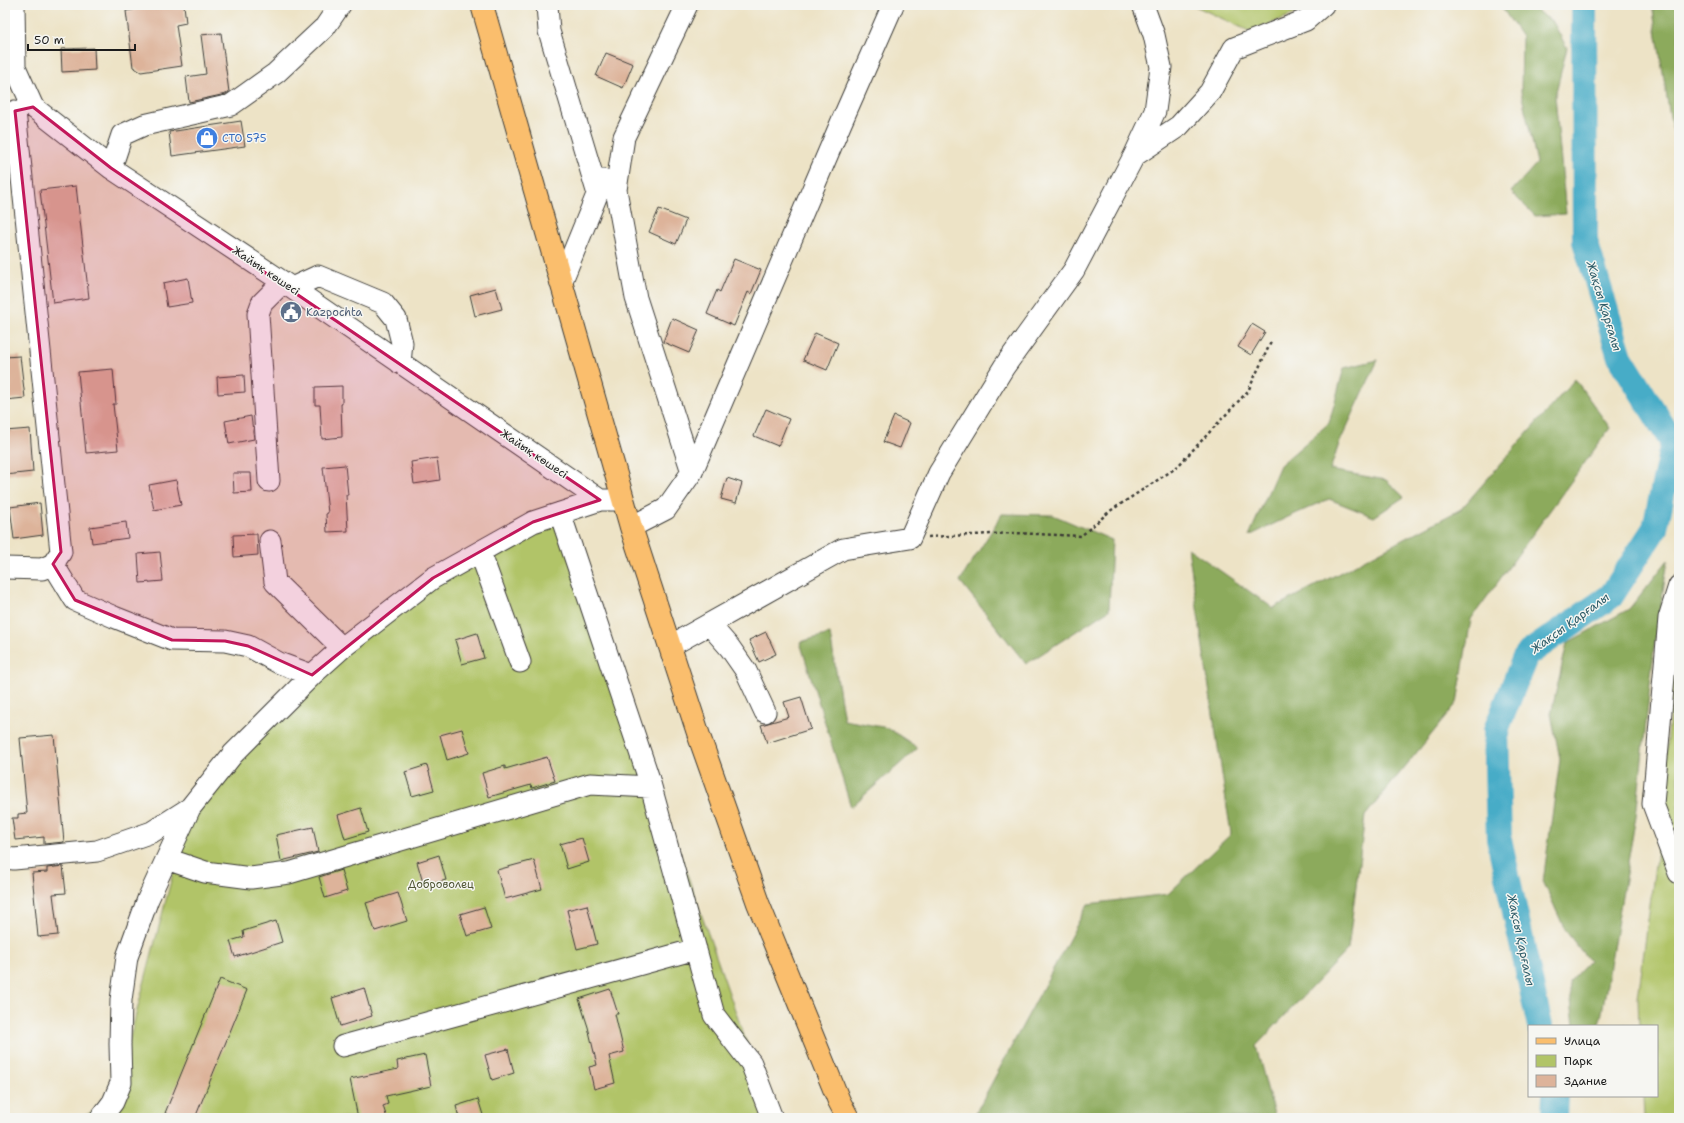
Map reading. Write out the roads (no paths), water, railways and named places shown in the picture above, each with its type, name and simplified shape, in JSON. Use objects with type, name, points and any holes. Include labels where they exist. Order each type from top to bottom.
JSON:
[{"type":"main road","points":[[482,5],[631,527],[700,739],[758,903],[839,1101],[848,1118]]},
{"type":"street","points":[[5,568],[42,570],[54,564],[60,552],[18,110],[15,67],[14,5]]},
{"type":"street","points":[[111,168],[122,135],[144,125],[231,105],[276,73],[325,27],[340,5]]},
{"type":"street","points":[[547,5],[549,31],[597,191]]},
{"type":"street","points":[[561,283],[597,191],[687,5]]},
{"type":"street","points":[[631,527],[666,509],[692,472],[893,5]]},
{"type":"street","points":[[670,646],[843,549],[910,538],[939,473],[1004,367],[1074,270],[1134,156],[1155,111],[1161,67],[1154,35],[1143,5]]},
{"type":"street","points":[[1134,156],[1179,126],[1210,92],[1234,48],[1306,20],[1323,5]]},
{"type":"street","name":"Жайық көшесі","points":[[18,110],[111,168],[287,285],[600,500]]},
{"type":"street","points":[[624,137],[616,190],[636,298],[692,472]]},
{"type":"street","points":[[269,481],[258,314],[262,303],[287,285],[318,276],[383,302],[396,319],[402,343],[400,363]]},
{"type":"street","points":[[100,1118],[113,1102],[121,1083],[121,1000],[127,957],[148,899],[190,808],[233,754],[312,675],[342,648],[433,578],[533,522],[600,500],[623,500]]},
{"type":"street","points":[[560,513],[651,787],[714,1015],[751,1063],[772,1118]]},
{"type":"street","points":[[270,542],[274,582],[342,648]]},
{"type":"street","points":[[480,552],[520,662]]},
{"type":"street","points":[[54,564],[75,600],[114,617],[172,640],[225,641],[248,646],[279,663],[312,675]]},
{"type":"street","points":[[1679,586],[1669,618],[1653,804],[1679,873]]},
{"type":"street","points":[[709,624],[730,648],[746,671],[765,712]]},
{"type":"street","points":[[166,859],[205,872],[251,878],[289,873],[590,784],[651,787]]},
{"type":"street","points":[[5,858],[14,859],[97,851],[152,832],[190,808]]},
{"type":"street","points":[[343,1046],[696,949]]},
{"type":"waterway","name":"Жақсы Қарғалы","points":[[1540,1025],[1499,839],[1496,730],[1526,655],[1611,596],[1655,528],[1673,443],[1620,357],[1585,241],[1584,5]]},
{"type":"waterway","name":"Жақсы Қарғалы","points":[[1554,1118],[1555,1097]]},
{"type":"place","name":"СТО 575","points":[[207,138]]},
{"type":"place","name":"Kazpochta","points":[[291,312]]},
{"type":"park label","name":"Доброволец","points":[[441,884]]}]
